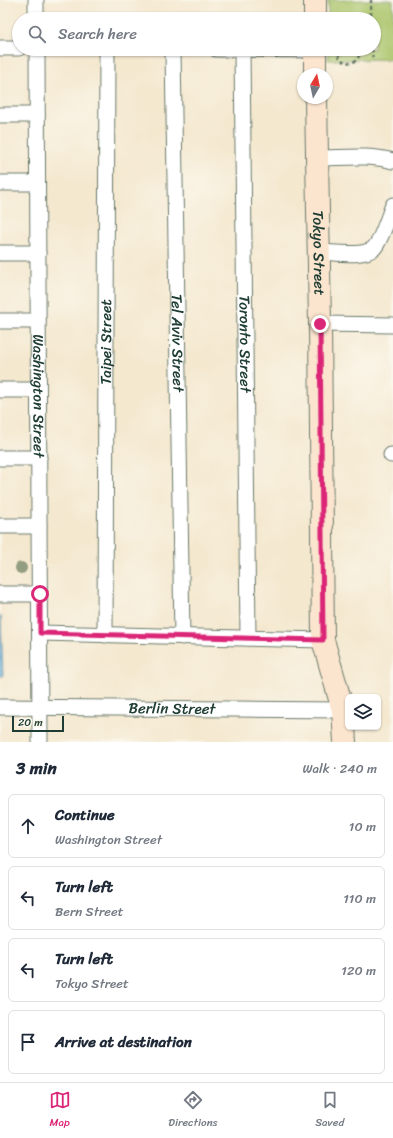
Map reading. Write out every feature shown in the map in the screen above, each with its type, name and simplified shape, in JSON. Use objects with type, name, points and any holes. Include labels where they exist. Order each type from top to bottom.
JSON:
[{"type":"street","points":[[36,0],[36,12]]},
{"type":"street","points":[[315,0],[315,12]]},
{"type":"street","points":[[0,48],[12,48]]},
{"type":"street","name":"Washington Street","points":[[37,56],[40,742]]},
{"type":"street","name":"Taipei Street","points":[[105,635],[107,56]]},
{"type":"street","name":"Tel Aviv Street","points":[[173,56],[182,636]]},
{"type":"street","name":"Toronto Street","points":[[242,56],[248,638]]},
{"type":"street","points":[[315,56],[315,68]]},
{"type":"street","name":"Tokyo Street","points":[[316,104],[323,640],[343,710],[345,742]]},
{"type":"street","points":[[0,115],[37,115]]},
{"type":"street","points":[[317,158],[371,157],[384,158],[393,161]]},
{"type":"street","points":[[0,184],[37,183]]},
{"type":"street","points":[[319,252],[359,253],[366,252],[374,248],[378,242],[393,205]]},
{"type":"street","points":[[0,253],[38,253]]},
{"type":"street","points":[[0,321],[38,321]]},
{"type":"street","points":[[320,324],[393,326]]},
{"type":"street","points":[[0,390],[38,390]]},
{"type":"street","points":[[0,458],[39,458]]},
{"type":"street","points":[[0,526],[39,526]]},
{"type":"street","points":[[0,594],[40,594]]},
{"type":"street","points":[[40,633],[323,640]]},
{"type":"street","name":"Berlin Street","points":[[0,707],[343,710]]},
{"type":"path","points":[[371,0],[371,12]]},
{"type":"path","points":[[338,56],[344,62],[348,63],[352,62],[358,56]]},
{"type":"path","points":[[373,56],[373,61]]},
{"type":"green space","points":[[328,0],[393,0],[393,59],[328,60],[328,56],[381,56],[381,12],[328,12]]},
{"type":"water","points":[[1,616],[3,676],[0,676]]},
{"type":"route","points":[[40,594],[40,633],[323,640],[320,324]]}]
